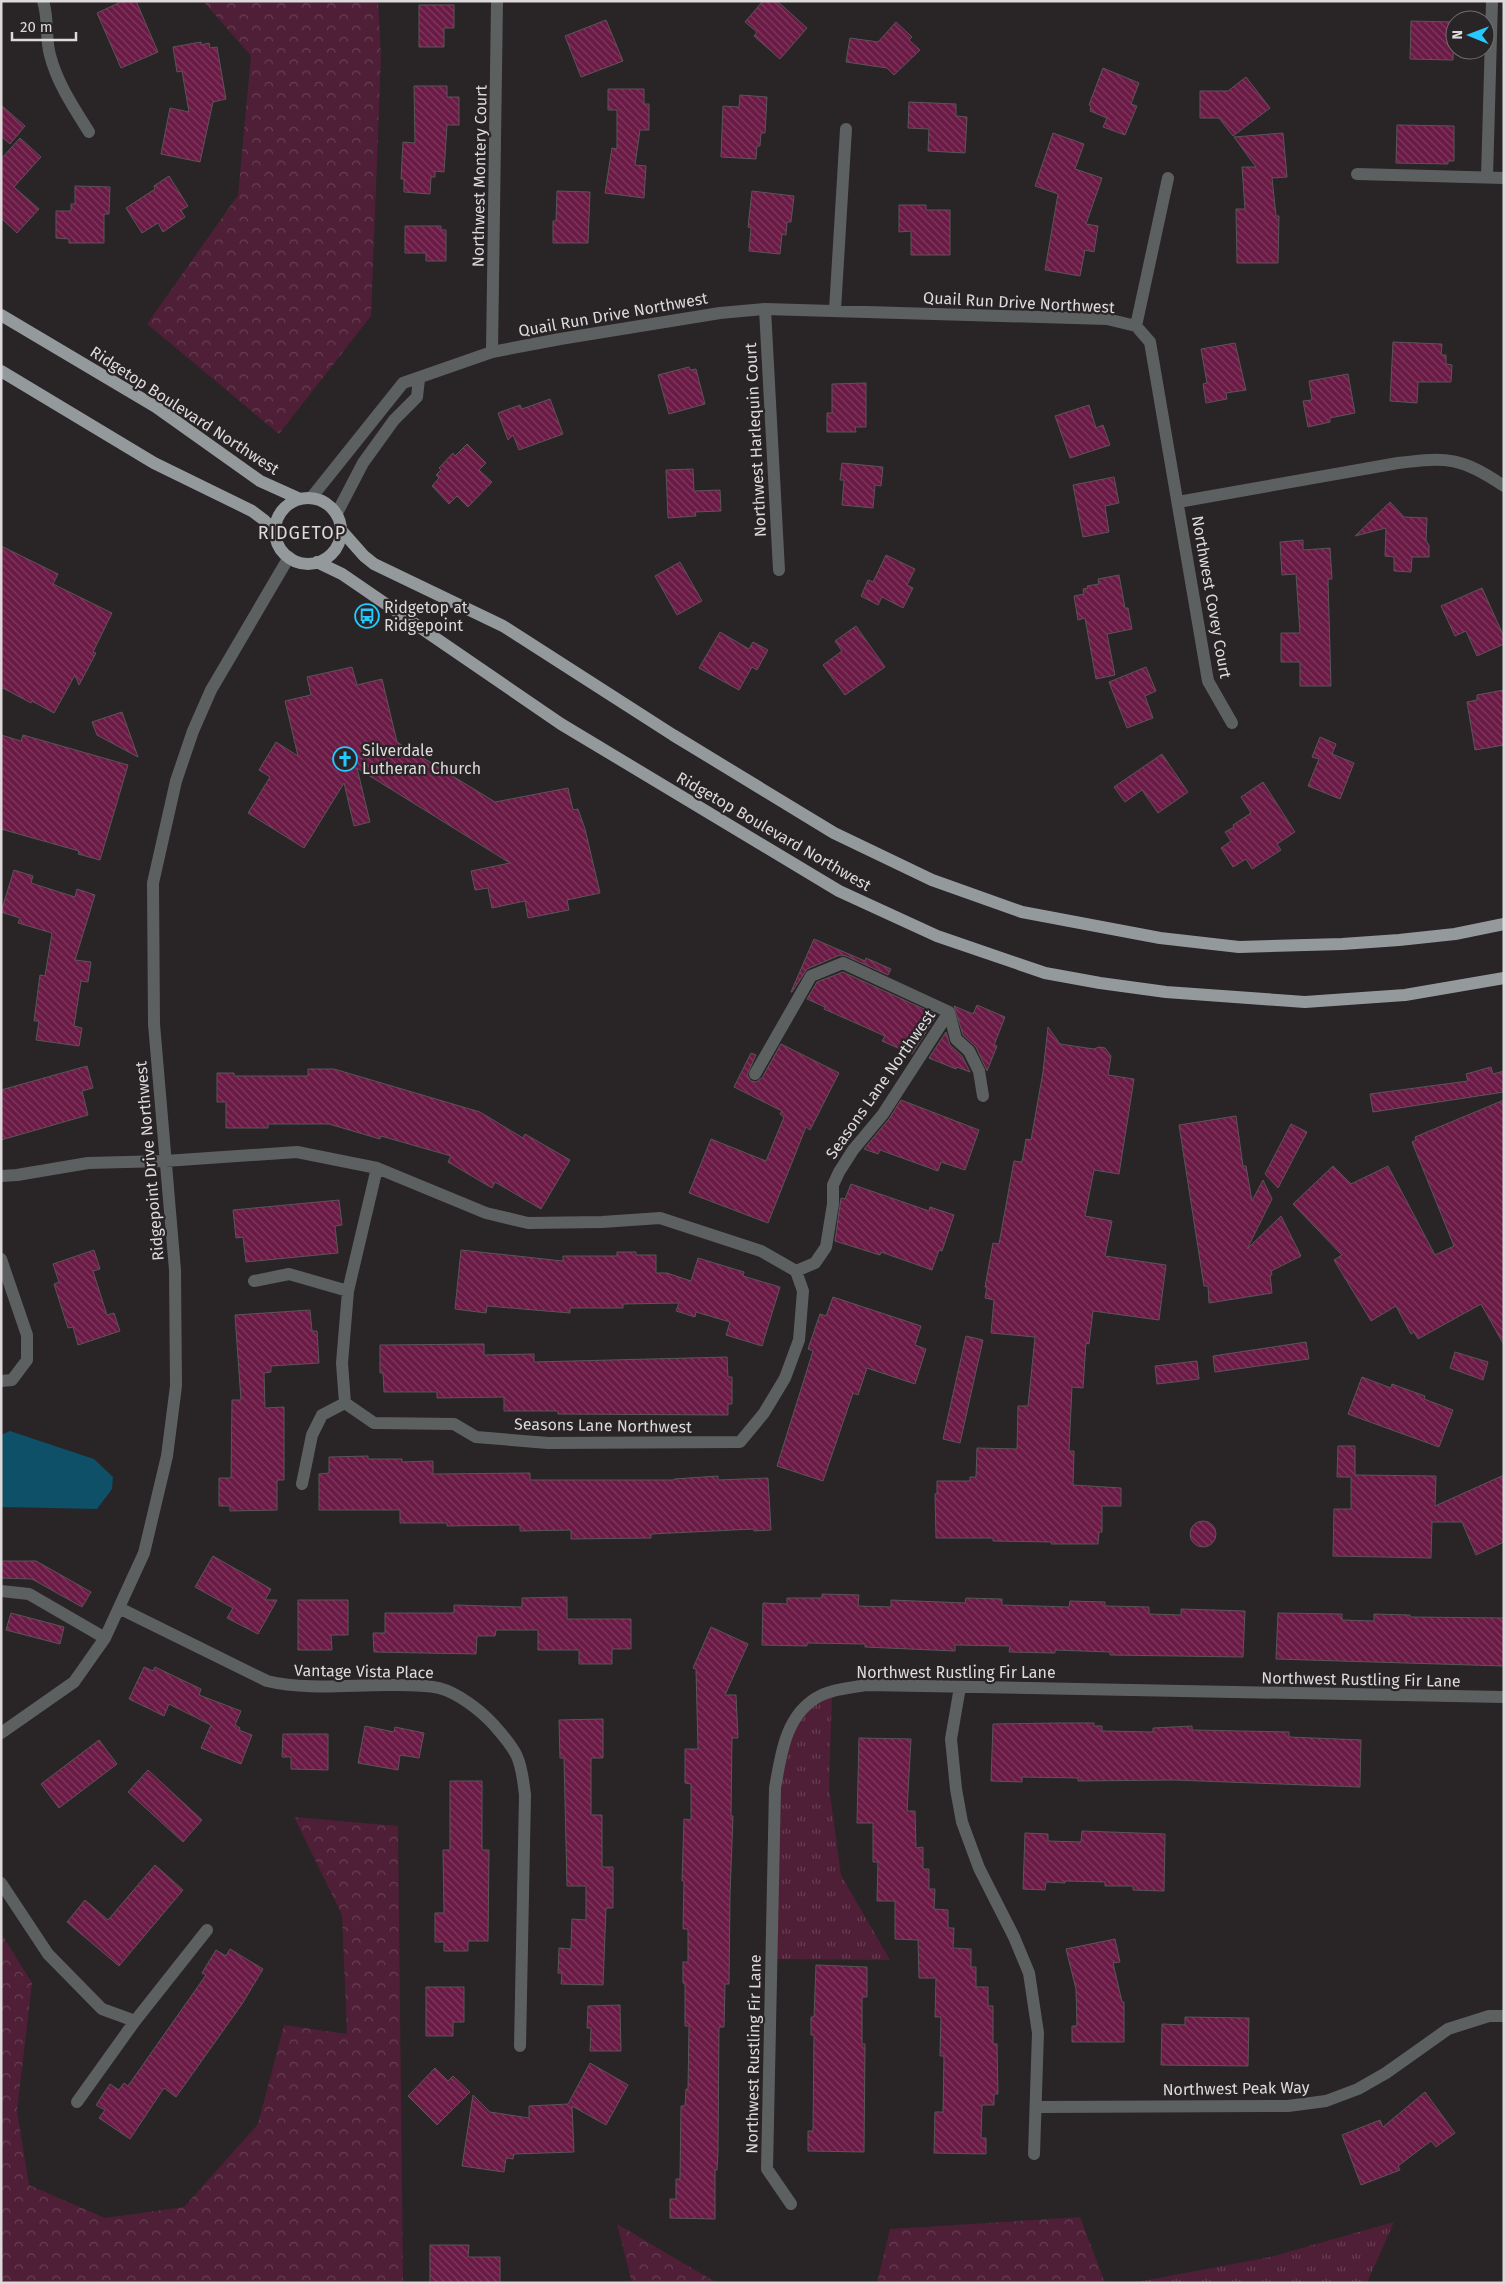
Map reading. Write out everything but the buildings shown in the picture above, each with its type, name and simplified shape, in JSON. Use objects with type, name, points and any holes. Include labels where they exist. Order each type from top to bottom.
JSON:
[{"type":"main road","name":"Ridgetop Boulevard Northwest","points":[[1,315],[156,407],[260,481],[305,498]]},
{"type":"main road","points":[[1,371],[154,463],[252,511],[276,532]]},
{"type":"main road","points":[[305,498],[321,500],[337,513],[341,530],[337,546],[331,555],[310,564],[299,562],[289,557],[281,549],[276,532],[278,518],[291,503],[305,498]]},
{"type":"main road","name":"Ridgetop Boulevard Northwest","points":[[341,530],[360,552],[374,564],[503,626],[673,736],[834,833],[932,880],[980,898],[1022,912],[1092,926],[1160,938],[1239,947],[1342,944],[1399,940],[1455,934],[1504,924]]},
{"type":"main road","name":"Ridgetop Boulevard Northwest","points":[[317,562],[342,574],[569,729],[839,891],[937,936],[1045,973],[1166,992],[1305,1002],[1405,995],[1504,978]]},
{"type":"street","points":[[42,1],[46,9],[50,55],[65,94],[89,132]]},
{"type":"street","name":"Northwest Montery Court","points":[[492,352],[498,1]]},
{"type":"street","points":[[1487,178],[1492,1]]},
{"type":"street","points":[[835,310],[846,129]]},
{"type":"street","points":[[1357,174],[1504,178]]},
{"type":"street","points":[[1136,326],[1168,178]]},
{"type":"street","name":"Quail Run Drive Northwest","points":[[305,498],[403,383],[492,352],[560,338],[720,313],[765,309],[1107,320],[1136,326],[1150,342],[1178,502]]},
{"type":"street","name":"Northwest Harlequin Court","points":[[765,309],[779,570]]},
{"type":"street","points":[[337,513],[363,463],[394,420],[417,397],[419,379]]},
{"type":"street","points":[[1178,502],[1398,463],[1430,460],[1458,461],[1482,472],[1504,486]]},
{"type":"street","name":"Northwest Covey Court","points":[[1178,502],[1208,681],[1232,723]]},
{"type":"street","name":"Ridgepoint Drive Northwest","points":[[1,1733],[74,1682],[105,1638],[144,1553],[167,1456],[176,1386],[175,1270],[154,1024],[153,883],[176,781],[193,731],[211,690],[289,557]]},
{"type":"street","points":[[755,1074],[811,976],[843,963],[949,1012],[956,1039],[969,1051],[979,1070],[983,1096]]},
{"type":"street","name":"Seasons Lane Northwest","points":[[345,1403],[374,1423],[454,1424],[476,1437],[548,1443],[740,1442],[764,1413],[785,1378],[799,1340],[803,1291],[796,1271],[815,1262],[826,1247],[834,1204],[833,1185],[839,1172],[853,1150],[883,1114],[949,1012]]},
{"type":"street","points":[[1,1176],[18,1176],[88,1163],[165,1161],[297,1152],[377,1168],[486,1213],[528,1222],[602,1222],[660,1218],[761,1251],[796,1271]]},
{"type":"street","points":[[302,1484],[312,1435],[322,1415],[345,1403],[342,1363],[348,1291],[377,1168]]},
{"type":"street","points":[[1,1258],[27,1334],[27,1360],[12,1380],[1,1381]]},
{"type":"street","points":[[254,1281],[289,1274],[348,1291]]},
{"type":"street","points":[[1,1591],[28,1594],[105,1638]]},
{"type":"street","name":"Vantage Vista Place","points":[[119,1608],[267,1681],[289,1686],[391,1685],[440,1689],[464,1701],[487,1718],[505,1738],[521,1764],[525,1795],[520,2046]]},
{"type":"street","name":"Northwest Rustling Fir Lane","points":[[791,2204],[767,2169],[775,1788],[782,1746],[791,1726],[803,1710],[816,1698],[835,1690],[866,1685],[1504,1697]]},
{"type":"street","points":[[960,1688],[951,1739],[956,1789],[962,1822],[979,1868],[1014,1937],[1029,1973],[1038,2033],[1034,2154]]},
{"type":"street","points":[[1,1883],[48,1954],[102,2009],[135,2021]]},
{"type":"street","points":[[77,2102],[135,2021],[207,1930]]},
{"type":"street","name":"Northwest Peak Way","points":[[1037,2107],[1288,2106],[1326,2101],[1358,2089],[1372,2081],[1448,2028],[1489,2016],[1504,2016]]},
{"type":"green space","points":[[203,1],[378,1],[381,56],[371,316],[279,434],[147,324],[238,195],[251,56]]},
{"type":"green space","points":[[832,1696],[829,1787],[841,1875],[890,1960],[771,1959],[782,1746],[803,1710]]},
{"type":"green space","points":[[294,1817],[398,1826],[403,2283],[1,2283],[1,1933],[32,1983],[17,2111],[29,2185],[105,2218],[184,2207],[258,2124],[284,2025],[347,2034],[342,1915]]},
{"type":"green space","points":[[1080,2217],[1105,2283],[877,2283],[890,2229]]},
{"type":"green space","points":[[1394,2222],[1367,2283],[1132,2283],[1270,2257]]},
{"type":"green space","points":[[617,2224],[717,2283],[632,2283]]},
{"type":"water","points":[[10,1431],[94,1459],[113,1477],[112,1489],[97,1509],[1,1507],[1,1435]]},
{"type":"place","name":"Ridgetop at Ridgepoint","points":[[367,616]]},
{"type":"place","name":"Silverdale Lutheran Church","points":[[345,759]]},
{"type":"district","name":"RIDGETOP","points":[[302,533]]}]
